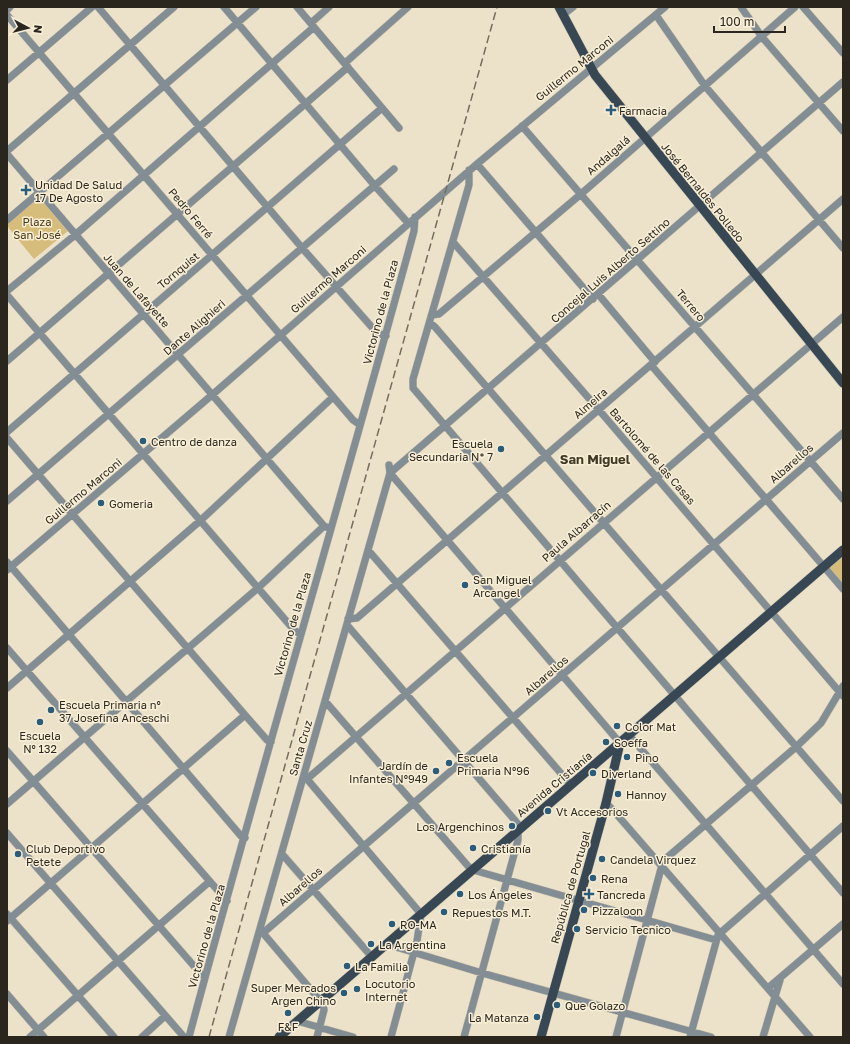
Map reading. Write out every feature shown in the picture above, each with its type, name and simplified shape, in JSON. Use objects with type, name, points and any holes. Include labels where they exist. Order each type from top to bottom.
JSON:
[{"type":"main road","name":"José Bernaldes Polledo","points":[[562,10],[591,69],[644,138],[843,383]]},
{"type":"main road","name":"Avenida Cristianía","points":[[279,1037],[320,1000],[572,785],[843,550]]},
{"type":"main road","name":"República de Portugal","points":[[541,1037],[606,804],[620,743]]},
{"type":"street","points":[[7,10],[10,7]]},
{"type":"street","points":[[7,80],[92,7]]},
{"type":"street","points":[[98,7],[302,249],[377,332],[386,336]]},
{"type":"street","points":[[7,151],[174,7]]},
{"type":"street","points":[[224,7],[340,145],[409,224]]},
{"type":"street","points":[[7,220],[256,7]]},
{"type":"street","points":[[297,7],[399,128]]},
{"type":"street","points":[[7,291],[74,235],[272,63],[329,7]]},
{"type":"street","points":[[562,10],[573,7]]},
{"type":"street","name":"Guillermo Marconi","points":[[8,566],[73,514],[212,395],[469,170],[591,69],[655,12],[665,7]]},
{"type":"street","points":[[741,7],[762,37],[843,131]]},
{"type":"street","name":"Andalgalá","points":[[432,316],[439,314],[581,194],[795,7]]},
{"type":"street","points":[[803,7],[843,53]]},
{"type":"street","points":[[7,361],[306,104],[406,8]]},
{"type":"street","points":[[655,12],[704,86],[843,248]]},
{"type":"street","name":"Pedro Ferré","points":[[7,14],[333,397],[353,420],[360,425]]},
{"type":"street","name":"Concejal Luis Alberto Settino","points":[[390,473],[488,388],[542,344],[843,82]]},
{"type":"street","name":"Tornquist","points":[[7,432],[382,108]]},
{"type":"street","name":"Terrero","points":[[522,126],[843,499]]},
{"type":"street","name":"Juan de Lafayette","points":[[7,154],[74,235],[327,528]]},
{"type":"street","points":[[477,164],[535,232],[596,297],[653,364],[708,433],[843,589]]},
{"type":"street","name":"Dante Alighieri","points":[[7,501],[394,169]]},
{"type":"street","points":[[469,170],[469,185],[412,385],[414,391],[843,893]]},
{"type":"street","name":"Almeira","points":[[348,622],[357,618],[843,199]]},
{"type":"street","name":"Victorino de la Plaza","points":[[189,1037],[245,838],[327,528],[360,425],[386,336],[414,231],[415,218]]},
{"type":"street","name":"Bartolomé de las Casas","points":[[453,242],[842,691]]},
{"type":"street","points":[[7,295],[294,630],[300,634]]},
{"type":"street","name":"Paula Albarracín","points":[[305,778],[356,736],[843,317]]},
{"type":"street","points":[[430,323],[435,326],[843,800]]},
{"type":"street","points":[[7,688],[201,520],[333,397]]},
{"type":"street","name":"Albarellos","points":[[261,933],[313,890],[563,675],[661,588],[843,433]]},
{"type":"street","points":[[7,438],[245,715],[267,740],[271,742]]},
{"type":"street","name":"Santa Cruz","points":[[229,1037],[261,933],[282,854],[305,778],[325,701],[390,473],[389,465]]},
{"type":"street","points":[[390,473],[620,743]]},
{"type":"street","points":[[7,804],[327,528]]},
{"type":"street","points":[[368,550],[572,785]]},
{"type":"street","points":[[8,566],[245,838]]},
{"type":"street","points":[[348,622],[405,693],[518,824],[520,829],[508,881],[464,1037]]},
{"type":"street","points":[[7,648],[227,901]]},
{"type":"street","points":[[616,1037],[663,861],[796,747],[821,723],[842,691]]},
{"type":"street","points":[[325,701],[413,804],[473,870],[716,940]]},
{"type":"street","points":[[114,1037],[8,917],[91,849],[141,803],[245,715]]},
{"type":"street","points":[[629,735],[764,894],[843,984]]},
{"type":"street","points":[[7,752],[205,977]]},
{"type":"street","points":[[305,778],[421,914],[421,925],[414,954],[391,1037]]},
{"type":"street","points":[[606,804],[612,808],[810,1037]]},
{"type":"street","points":[[690,1034],[716,940],[720,932],[843,826]]},
{"type":"street","points":[[7,833],[184,1037]]},
{"type":"street","points":[[282,854],[372,956]]},
{"type":"street","points":[[30,1037],[209,882]]},
{"type":"street","points":[[768,988],[843,924]]},
{"type":"street","points":[[261,933],[320,1000],[324,1010],[317,1037]]},
{"type":"street","points":[[386,944],[414,954],[553,993],[690,1034],[711,1037]]},
{"type":"street","points":[[763,1037],[780,978]]},
{"type":"street","points":[[7,994],[44,1037]]},
{"type":"street","points":[[142,1037],[165,1016]]},
{"type":"street","points":[[297,1021],[353,1037]]},
{"type":"green space","name":"Plaza San José","points":[[39,196],[68,231],[34,259],[7,226],[7,223]]},
{"type":"green space","points":[[843,553],[843,589],[826,568]]},
{"type":"railway","points":[[209,1037],[497,7]]},
{"type":"place","name":"Farmacia","points":[[611,110]]},
{"type":"place","name":"Unidad De Salud 17 De Agosto","points":[[26,190]]},
{"type":"place","name":"Centro de danza","points":[[143,441]]},
{"type":"place","name":"Escuela Secundaria N* 7","points":[[501,449]]},
{"type":"place","name":"Gomeria","points":[[101,503]]},
{"type":"place","name":"San Miguel Arcangel","points":[[465,585]]},
{"type":"place","name":"Escuela Primaria n° 37 Josefina Anceschi","points":[[51,710]]},
{"type":"place","name":"Escuela N° 132","points":[[40,722]]},
{"type":"place","name":"Color Mat","points":[[617,726]]},
{"type":"place","name":"Soeffa","points":[[606,742]]},
{"type":"place","name":"Pino","points":[[627,757]]},
{"type":"place","name":"Escuela Primaria N°96","points":[[449,763]]},
{"type":"place","name":"Jardín de Infantes N°949","points":[[436,771]]},
{"type":"place","name":"Diverland","points":[[593,773]]},
{"type":"place","name":"Hannoy","points":[[618,794]]},
{"type":"place","name":"Vt Accesorios","points":[[548,811]]},
{"type":"place","name":"Los Argenchinos","points":[[512,826]]},
{"type":"place","name":"Cristianía","points":[[473,848]]},
{"type":"place","name":"Club Deportivo Petete","points":[[18,854]]},
{"type":"place","name":"Candela Virquez","points":[[602,859]]},
{"type":"place","name":"Rena","points":[[593,878]]},
{"type":"place","name":"Los Ángeles","points":[[460,894]]},
{"type":"place","name":"Tancreda","points":[[589,894]]},
{"type":"place","name":"Pizzaloon","points":[[584,910]]},
{"type":"place","name":"Repuestos M.T.","points":[[444,912]]},
{"type":"place","name":"RO-MA","points":[[392,924]]},
{"type":"place","name":"Servicio Tecnico","points":[[577,929]]},
{"type":"place","name":"La Argentina","points":[[371,944]]},
{"type":"place","name":"La Familia","points":[[347,966]]},
{"type":"place","name":"Locutorio Internet","points":[[357,989]]},
{"type":"place","name":"Super Mercados Argen Chino","points":[[344,993]]},
{"type":"place","name":"Que Golazo","points":[[557,1005]]},
{"type":"place","name":"F&F","points":[[288,1013]]},
{"type":"place","name":"La Matanza","points":[[537,1017]]},
{"type":"district","name":"San Miguel","points":[[595,459]]}]
